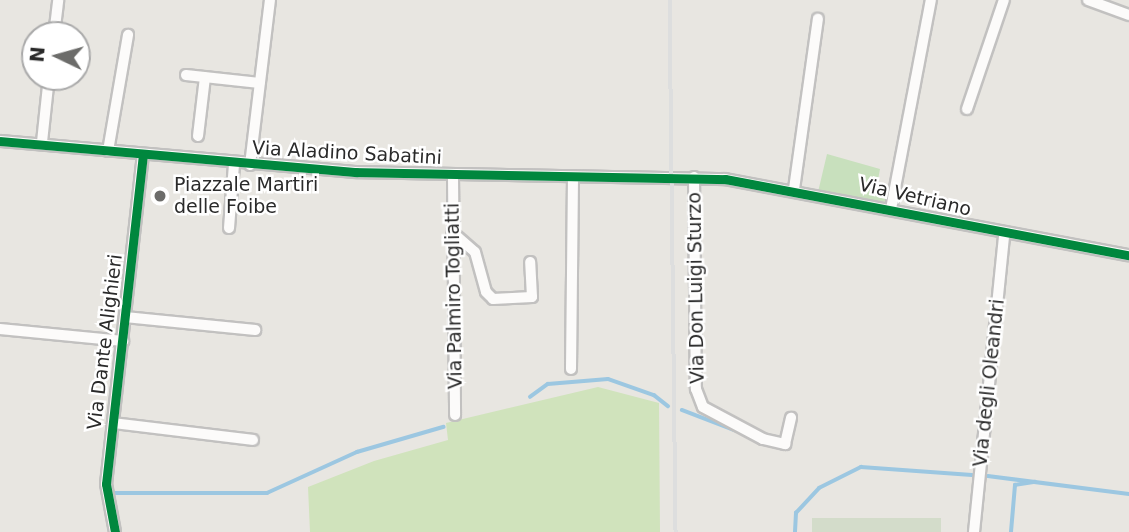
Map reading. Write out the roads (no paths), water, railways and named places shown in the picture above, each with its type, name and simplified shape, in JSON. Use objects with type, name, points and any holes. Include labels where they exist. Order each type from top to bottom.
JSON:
[{"type":"street","points":[[56,21],[58,0]]},
{"type":"street","points":[[250,165],[270,0]]},
{"type":"street","points":[[891,209],[931,0]]},
{"type":"street","points":[[967,109],[1004,0]]},
{"type":"street","points":[[1088,0],[1109,4],[1129,15]]},
{"type":"street","points":[[794,189],[818,19]]},
{"type":"street","points":[[108,151],[128,35]]},
{"type":"street","points":[[186,75],[260,83]]},
{"type":"street","points":[[198,136],[205,77]]},
{"type":"street","points":[[42,142],[47,91]]},
{"type":"street","name":"Via Aladino Sabatini","points":[[0,141],[42,142],[143,156],[234,164],[453,176],[694,177]]},
{"type":"street","name":"Via Dante Alighieri","points":[[115,532],[106,492],[143,156]]},
{"type":"street","points":[[229,228],[234,164]]},
{"type":"street","name":"Via Palmiro Togliatti","points":[[453,176],[455,415]]},
{"type":"street","points":[[571,369],[573,177]]},
{"type":"street","name":"Via Vetriano","points":[[694,177],[794,189],[1004,235],[1129,255]]},
{"type":"street","name":"Via Don Luigi Sturzo","points":[[694,177],[696,389],[703,407],[763,439],[785,444],[791,418]]},
{"type":"street","points":[[452,232],[473,249],[486,292],[493,299],[532,297],[530,262]]},
{"type":"street","name":"Via degli Oleandri","points":[[975,532],[1004,235]]},
{"type":"street","points":[[125,317],[255,330]]},
{"type":"street","points":[[0,329],[123,341]]},
{"type":"street","points":[[113,423],[253,440]]},
{"type":"waterway","points":[[530,397],[548,384],[608,379],[654,395],[668,406]]},
{"type":"waterway","points":[[682,410],[734,430]]},
{"type":"waterway","points":[[115,493],[267,493],[357,452],[443,427]]},
{"type":"waterway","points":[[795,532],[796,513],[819,488],[861,467],[972,475]]},
{"type":"waterway","points":[[988,476],[1129,494]]},
{"type":"waterway","points":[[1011,532],[1015,485],[1035,482]]},
{"type":"railway","points":[[670,0],[676,532]]},
{"type":"place","name":"Piazzale Martiri delle Foibe","points":[[160,196]]}]
